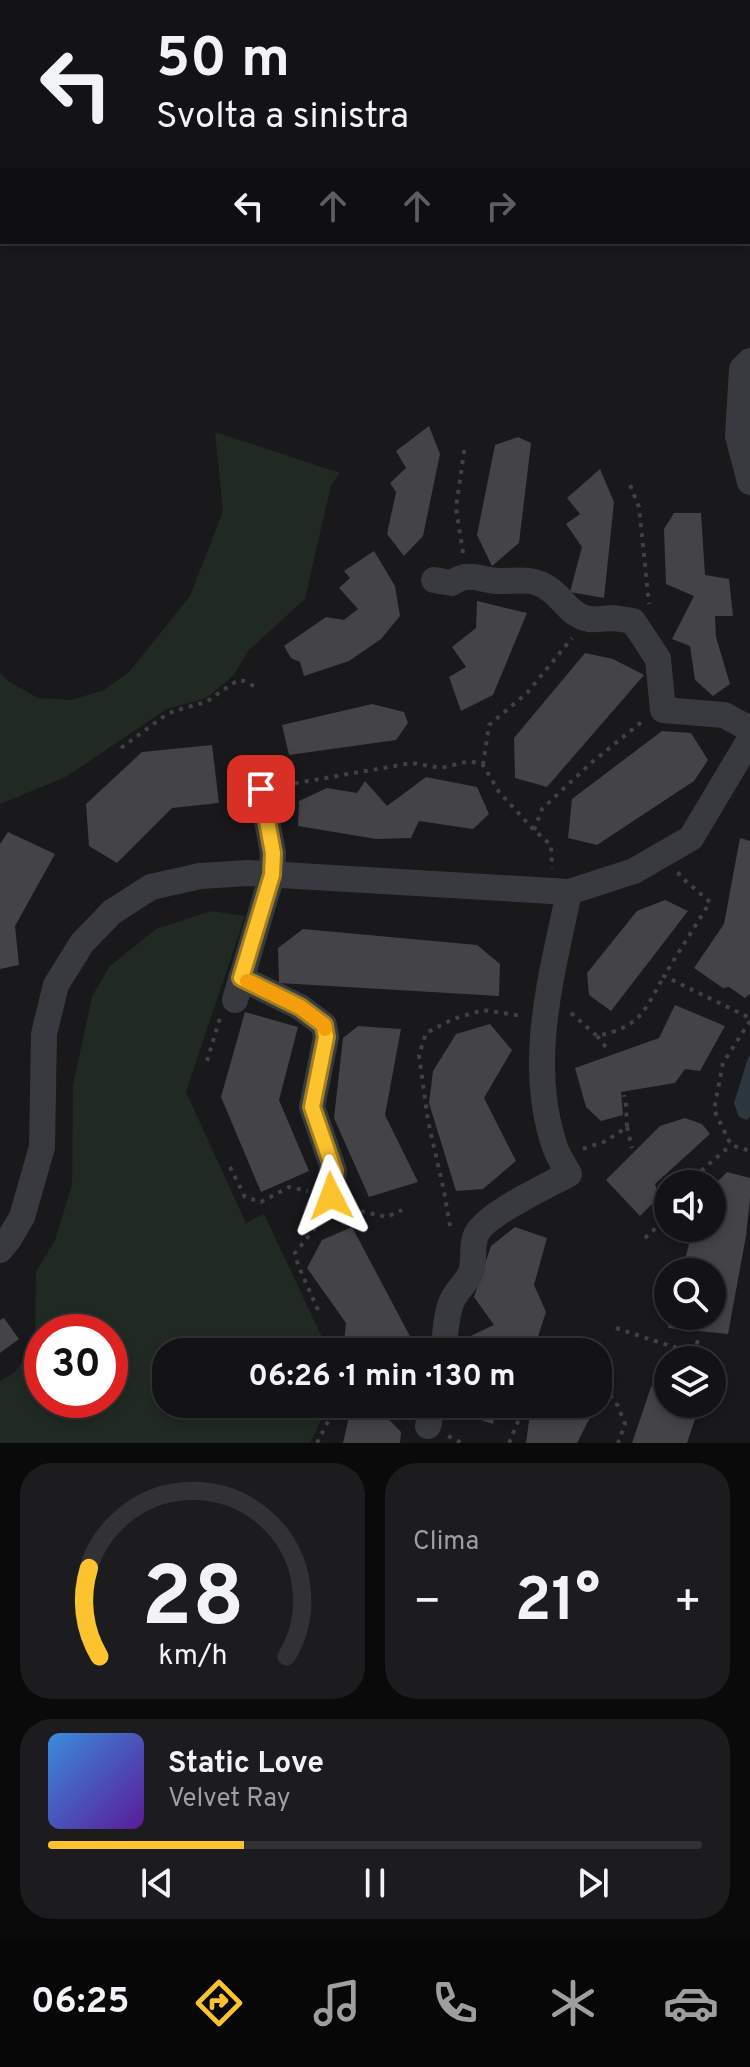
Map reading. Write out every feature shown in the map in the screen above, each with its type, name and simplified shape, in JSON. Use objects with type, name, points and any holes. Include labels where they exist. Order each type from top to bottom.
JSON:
[{"type":"street","points":[[750,361],[742,369],[738,436],[750,482]]},
{"type":"street","points":[[434,580],[452,583],[458,578],[477,576],[497,581],[534,581],[551,590],[571,611],[587,619],[633,621],[658,659],[663,710],[724,715],[750,729]]},
{"type":"street","points":[[0,1250],[22,1217],[42,1147],[44,1034],[56,985],[82,943],[112,912],[151,887],[200,876],[248,873],[561,891],[634,871],[691,838],[750,739]]},
{"type":"street","points":[[261,789],[273,853],[272,875],[238,989],[300,1007],[324,1025],[326,1037],[312,1107],[334,1171],[330,1200]]},
{"type":"street","points":[[445,1338],[449,1308],[472,1269],[476,1235],[482,1226],[503,1210],[569,1174],[555,1148],[542,1094],[545,1013],[561,891]]},
{"type":"path","points":[[465,445],[456,508],[466,576]]},
{"type":"path","points":[[630,485],[639,507],[648,585],[650,645]]},
{"type":"path","points":[[561,891],[551,845],[499,792],[483,765],[489,725],[527,693],[587,619]]},
{"type":"path","points":[[121,748],[163,717],[215,698],[238,680],[258,688]]},
{"type":"path","points":[[534,830],[542,809],[591,763],[650,715],[663,710]]},
{"type":"path","points":[[261,789],[412,763],[441,768],[470,761],[483,765]]},
{"type":"path","points":[[597,1036],[618,1031],[641,1016],[710,902],[680,876],[667,852]]},
{"type":"path","points":[[664,976],[750,1020],[723,1063],[714,1110],[731,1145],[750,1151]]},
{"type":"path","points":[[207,1061],[225,1002],[238,989]]},
{"type":"path","points":[[450,1226],[428,1121],[419,1055],[426,1033],[453,1019],[483,1010],[512,1016],[572,1013],[609,1051]]},
{"type":"path","points":[[624,1095],[632,1148]]},
{"type":"path","points":[[559,1157],[606,1141],[627,1127]]},
{"type":"path","points":[[702,1170],[731,1145]]},
{"type":"path","points":[[230,1167],[245,1197],[261,1202],[289,1187],[387,1217],[402,1210]]},
{"type":"path","points":[[318,1310],[295,1253],[326,1214],[330,1200]]},
{"type":"path","points":[[645,1238],[654,1232]]},
{"type":"path","points":[[616,1328],[671,1346]]},
{"type":"path","points":[[696,1346],[701,1335]]},
{"type":"path","points":[[612,1398],[625,1424],[618,1443]]},
{"type":"path","points":[[317,1443],[330,1418]]},
{"type":"path","points":[[509,1443],[520,1418]]},
{"type":"shaded area","points":[[215,432],[340,473],[331,485],[305,599],[249,650],[233,676],[206,698],[167,709],[66,777],[0,804],[0,673],[38,698],[71,700],[104,690],[130,671],[190,596],[223,511]]},
{"type":"shaded area","points":[[211,911],[245,916],[186,1092],[246,1223],[264,1214],[322,1338],[152,1338],[152,1418],[322,1418],[310,1443],[0,1443],[0,1381],[15,1372],[24,1359],[24,1418],[128,1418],[128,1314],[35,1314],[36,1272],[55,1240],[72,1185],[73,1085],[92,996],[110,966],[156,929]]},
{"type":"shaded area","points":[[750,1056],[750,1117],[747,1120],[739,1117],[734,1103]]},
{"type":"building","points":[[429,426],[440,454],[423,536],[404,556],[387,534],[396,492],[390,483],[406,468],[396,451]]},
{"type":"building","points":[[518,437],[531,443],[519,543],[492,566],[477,535],[495,445]]},
{"type":"building","points":[[600,469],[614,502],[604,598],[570,592],[582,547],[566,524],[580,514],[567,498]]},
{"type":"building","points":[[674,513],[701,513],[705,575],[729,579],[733,616],[715,616],[716,637],[730,684],[713,696],[695,680],[690,646],[672,639],[694,596],[666,584],[664,529]]},
{"type":"building","points":[[374,551],[395,586],[400,616],[381,639],[349,661],[304,676],[300,662],[291,658],[284,646],[326,617],[344,620],[358,609],[339,588],[350,578],[344,571]]},
{"type":"building","points":[[477,601],[527,613],[493,695],[461,711],[449,677],[466,667],[452,647],[476,628]]},
{"type":"building","points":[[585,653],[613,659],[644,675],[547,787],[515,778],[514,738]]},
{"type":"building","points":[[372,704],[404,712],[408,723],[396,740],[289,755],[282,725]]},
{"type":"building","points":[[662,731],[691,733],[708,760],[694,781],[597,845],[568,838],[572,799]]},
{"type":"building","points":[[212,745],[219,803],[172,808],[117,863],[89,846],[86,804],[142,752]]},
{"type":"building","points":[[426,777],[477,787],[489,814],[473,829],[419,821],[411,838],[376,839],[298,826],[299,801],[327,788],[357,793],[365,781],[387,806]]},
{"type":"building","points":[[8,832],[55,854],[15,926],[19,965],[0,969],[0,844]]},
{"type":"building","points":[[740,838],[750,841],[750,994],[745,998],[729,987],[723,988],[694,968],[724,924]]},
{"type":"building","points":[[665,900],[688,911],[611,1011],[589,995],[587,973],[637,911]]},
{"type":"building","points":[[303,929],[477,945],[500,964],[499,996],[279,983],[278,948]]},
{"type":"building","points":[[675,1005],[725,1026],[700,1071],[685,1069],[675,1083],[621,1092],[623,1115],[601,1121],[586,1107],[575,1068],[659,1038]]},
{"type":"building","points":[[245,1012],[298,1027],[279,1100],[309,1171],[261,1192],[221,1097]]},
{"type":"building","points":[[490,1024],[512,1050],[484,1098],[516,1161],[483,1189],[456,1191],[429,1103],[433,1071],[456,1034]]},
{"type":"building","points":[[358,1026],[401,1029],[385,1115],[418,1182],[369,1197],[334,1118],[343,1038]]},
{"type":"building","points":[[685,1118],[702,1124],[710,1134],[670,1170],[654,1170],[654,1202],[640,1216],[606,1180],[660,1126]]},
{"type":"building","points":[[726,1173],[750,1178],[746,1236],[728,1334],[688,1330],[726,1330],[726,1258],[686,1258],[690,1242],[726,1242]]},
{"type":"building","points":[[352,1227],[411,1338],[344,1338],[346,1323],[307,1268],[322,1240]]},
{"type":"building","points":[[515,1227],[547,1238],[534,1285],[546,1312],[538,1338],[466,1338],[494,1325],[474,1297],[491,1246]]},
{"type":"building","points":[[4,1318],[19,1339],[0,1353],[0,1320]]},
{"type":"building","points":[[654,1385],[654,1418],[695,1418],[687,1443],[632,1443]]},
{"type":"building","points":[[349,1418],[388,1418],[401,1432],[400,1443],[343,1443]]},
{"type":"building","points":[[475,1418],[494,1418],[493,1424]]},
{"type":"building","points":[[531,1418],[590,1418],[577,1443],[526,1443]]},
{"type":"slow traffic","points":[[247,981],[300,1007],[325,1029]]},
{"type":"route","points":[[261,789],[273,853],[272,875],[241,978],[300,1007],[324,1025],[326,1037],[312,1107],[334,1171],[331,1196]]}]
